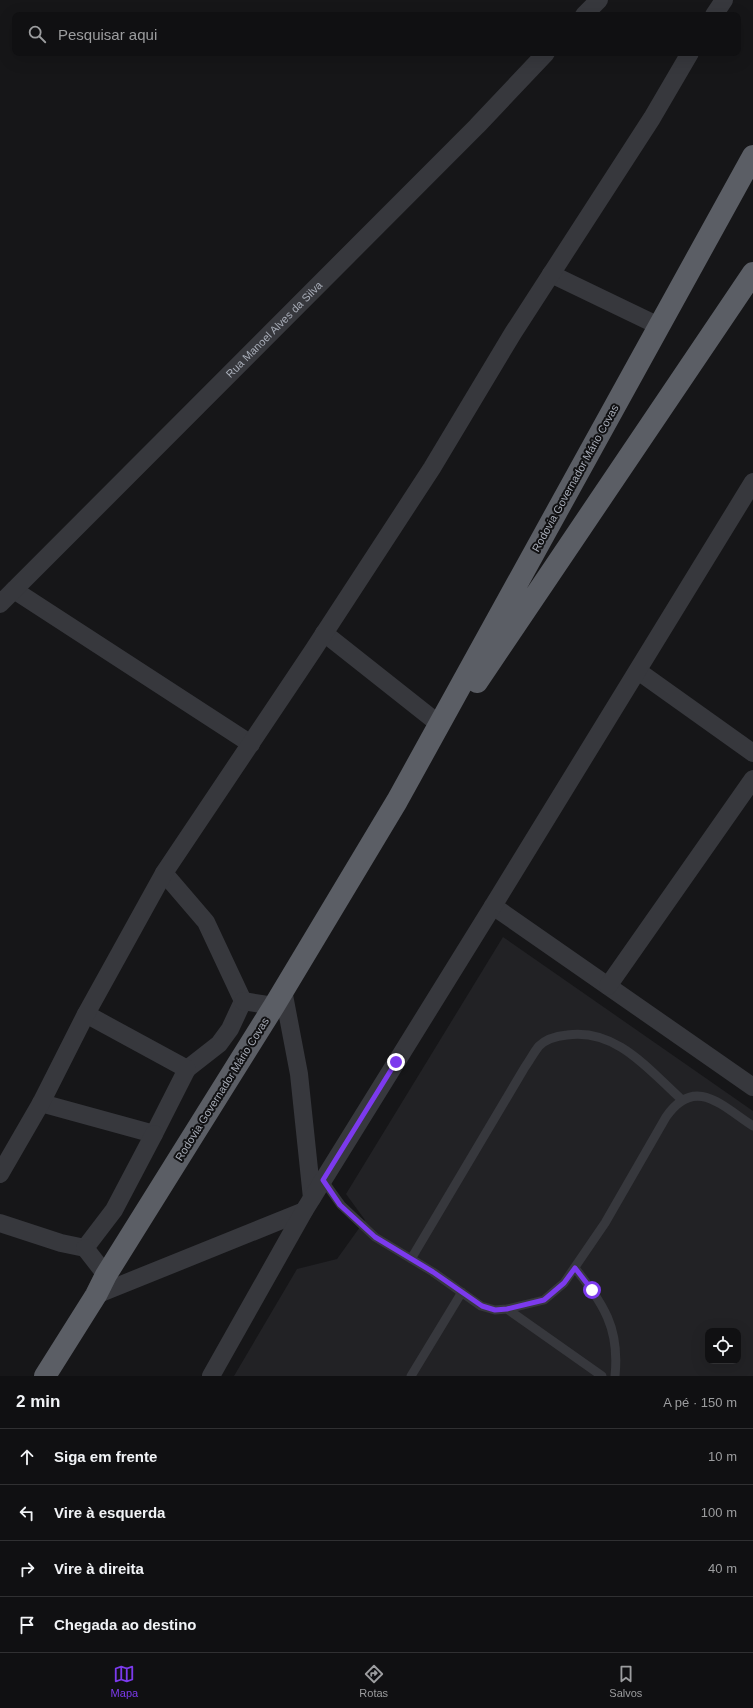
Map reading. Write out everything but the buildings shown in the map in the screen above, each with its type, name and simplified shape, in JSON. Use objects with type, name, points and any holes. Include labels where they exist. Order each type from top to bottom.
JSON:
[{"type":"highway","points":[[726,206],[753,138]]},
{"type":"highway","name":"Rodovia Governador Mário Covas","points":[[45,1376],[96,1295],[106,1275],[279,998],[397,801],[753,156]]},
{"type":"highway","name":"Rodovia Governador Mário Covas","points":[[397,801],[753,273]]},
{"type":"street","points":[[587,12],[599,0]]},
{"type":"street","points":[[716,12],[724,0]]},
{"type":"street","name":"Rua Manoel Alves da Silva","points":[[0,604],[471,131],[543,56]]},
{"type":"street","points":[[0,1174],[41,1103],[86,1014],[164,872],[251,744],[432,468],[513,333],[652,118],[688,56]]},
{"type":"street","points":[[551,274],[659,326]]},
{"type":"street","points":[[211,1376],[323,1180],[638,671],[753,482]]},
{"type":"street","points":[[14,590],[251,744]]},
{"type":"street","points":[[324,633],[439,724]]},
{"type":"street","points":[[638,671],[753,752]]},
{"type":"street","points":[[608,986],[753,779]]},
{"type":"street","points":[[164,872],[206,922],[243,1001]]},
{"type":"street","points":[[493,906],[753,1087]]},
{"type":"street","points":[[243,1001],[279,998],[299,1074],[308,1205]]},
{"type":"street","points":[[85,1248],[114,1210],[187,1069],[219,1044],[230,1029],[243,1001]]},
{"type":"street","points":[[86,1014],[187,1069]]},
{"type":"street","points":[[41,1103],[154,1134]]},
{"type":"street","points":[[96,1295],[308,1205]]},
{"type":"street","points":[[0,1223],[61,1243],[85,1248],[106,1275]]},
{"type":"lane","points":[[411,1259],[525,1066],[540,1046],[551,1038],[581,1032],[596,1035],[624,1047],[682,1099]]},
{"type":"lane","points":[[323,1180],[340,1205],[375,1237],[482,1306],[495,1310],[507,1309],[544,1300],[564,1283],[605,1223],[666,1117],[674,1105],[682,1099],[693,1096],[707,1096],[753,1126]]},
{"type":"lane","points":[[575,1268],[601,1301],[610,1322],[616,1363],[615,1376]]},
{"type":"lane","points":[[411,1376],[462,1292]]},
{"type":"lane","points":[[507,1309],[602,1376]]},
{"type":"shaded area","points":[[503,937],[753,1111],[753,1376],[234,1376],[297,1269],[337,1259],[365,1220],[346,1194]]},
{"type":"route","points":[[396,1062],[323,1180],[340,1205],[375,1237],[433,1272],[482,1306],[495,1310],[507,1309],[544,1300],[564,1283],[575,1268],[592,1290]]}]
